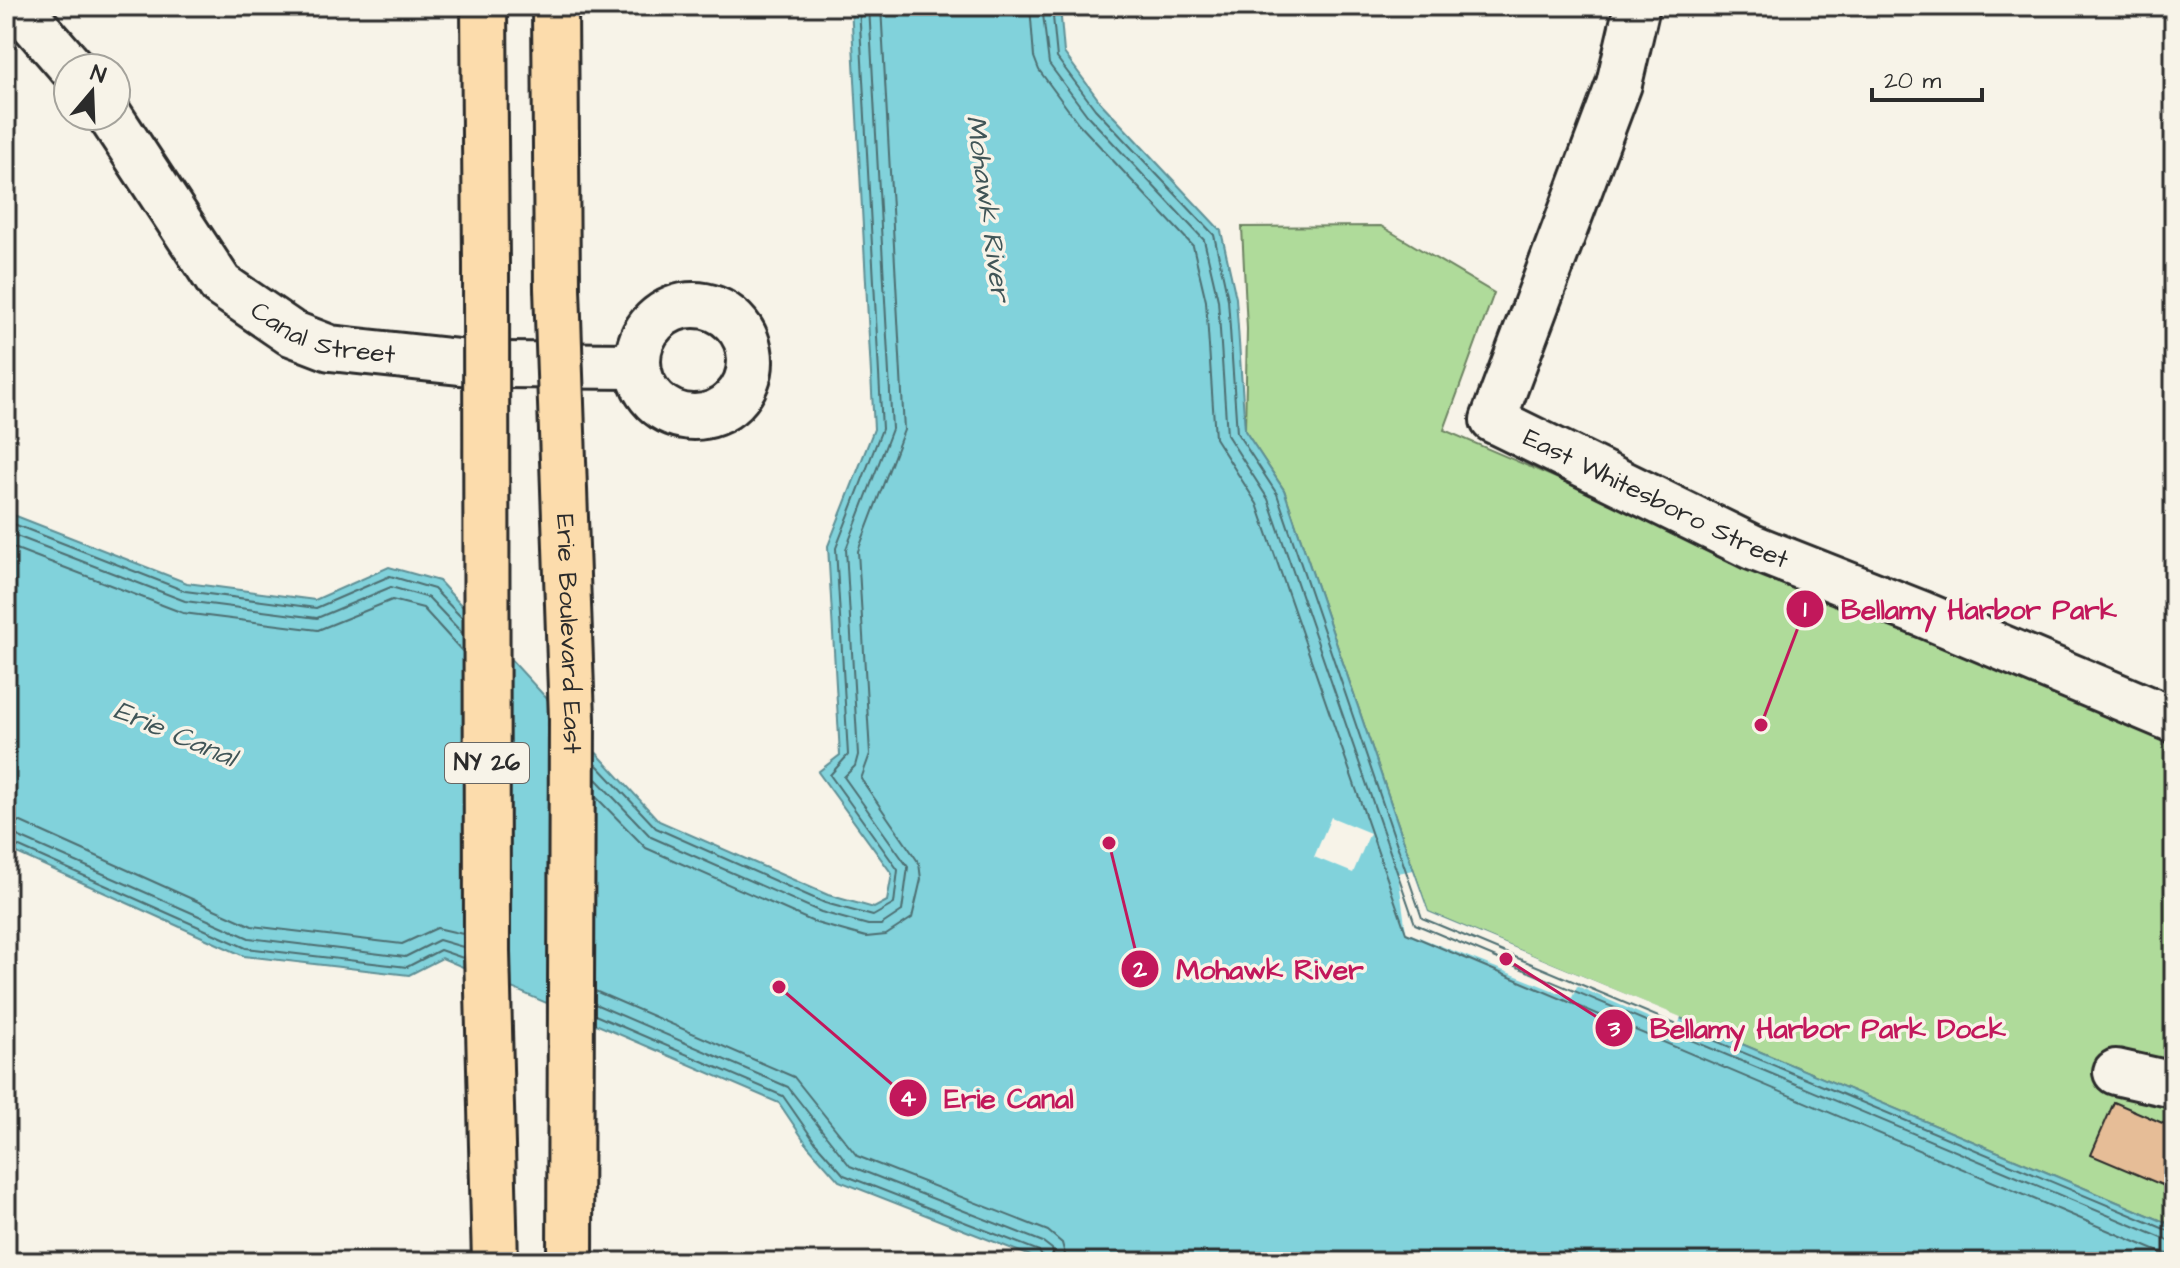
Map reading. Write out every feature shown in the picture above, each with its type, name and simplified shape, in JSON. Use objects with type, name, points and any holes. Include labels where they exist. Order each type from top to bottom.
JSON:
[{"type":"highway","name":"NY 26","points":[[484,6],[487,952],[495,1262]]},
{"type":"highway","name":"Erie Boulevard East","points":[[555,6],[557,288],[572,719],[570,1262]]},
{"type":"street","points":[[18,6],[58,52]]},
{"type":"street","name":"East Whitesboro Street","points":[[1637,6],[1619,84],[1493,420],[1752,547],[2174,720]]},
{"type":"street","name":"Canal Street","points":[[121,132],[221,285],[291,333],[330,348],[487,365],[638,366]]},
{"type":"street","points":[[2116,1072],[2174,1085]]},
{"type":"green space","points":[[1381,226],[1494,293],[1444,430],[1668,526],[2174,731],[2174,1226],[1428,912],[1284,490],[1245,431],[1247,329],[1242,227]]},
{"type":"water","points":[[851,6],[1060,6],[1064,53],[1101,103],[1221,231],[1236,298],[1245,431],[1284,490],[1428,912],[2174,1226],[2174,1262],[1046,1262],[839,1181],[808,1146],[779,1103],[442,958],[409,975],[244,956],[6,848],[6,512],[187,583],[315,600],[389,567],[439,581],[659,821],[828,895],[874,908],[887,901],[892,874],[818,772],[840,755],[828,546],[874,429]]},
{"type":"pier","points":[[1331,817],[1370,833],[1353,873],[1314,857]]},
{"type":"pier","points":[[1413,870],[1428,912],[1681,1017],[1677,1030],[1577,986],[1572,998],[1406,932],[1398,873]]},
{"type":"building","points":[[2114,1102],[2174,1128],[2174,1190],[2091,1155]]},
{"type":"place","name":"Bellamy Harbor Park","points":[[1761,725]]},
{"type":"place","name":"Mohawk River","points":[[1109,843]]},
{"type":"place","name":"Bellamy Harbor Park Dock","points":[[1506,959]]},
{"type":"place","name":"Erie Canal","points":[[779,987]]}]
